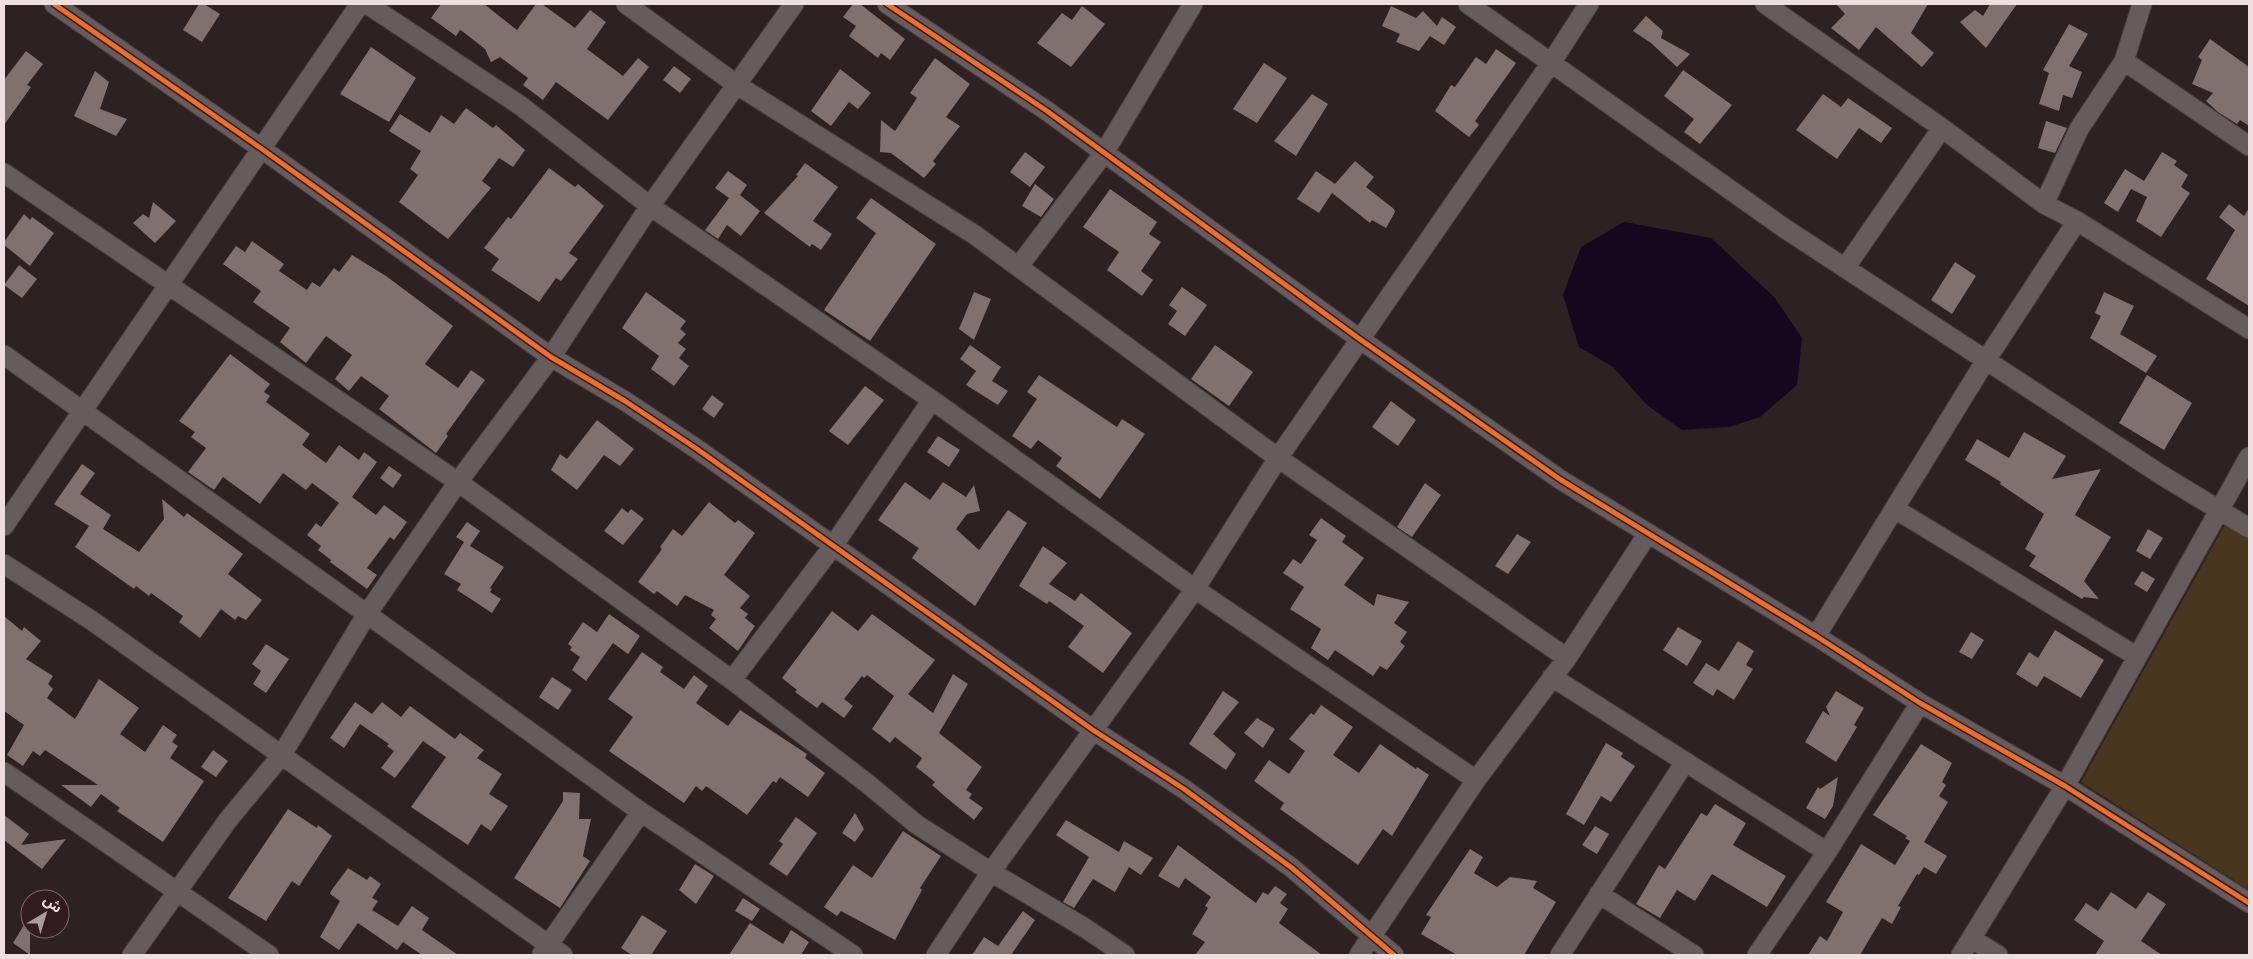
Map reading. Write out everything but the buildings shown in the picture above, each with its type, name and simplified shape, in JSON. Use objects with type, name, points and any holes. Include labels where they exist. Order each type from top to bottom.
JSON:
[{"type":"street","points":[[54,4],[262,149],[551,357],[625,401],[1093,730],[1184,789],[1292,868],[1370,937],[1394,955]]},
{"type":"street","points":[[4,526],[81,410],[168,287],[360,4]]},
{"type":"street","points":[[367,4],[521,106],[650,206],[932,400],[1195,589],[1476,780]]},
{"type":"street","points":[[626,4],[737,86],[975,235],[1278,458],[1567,658]]},
{"type":"street","points":[[132,955],[228,820],[281,756],[367,614],[458,482],[551,357],[650,206],[794,4]]},
{"type":"street","points":[[887,4],[1047,111],[1361,340],[1561,480],[1648,535],[1816,636],[1920,703],[2065,786],[2249,903]]},
{"type":"street","points":[[1019,266],[1104,153],[1193,4]]},
{"type":"street","points":[[1468,4],[1776,222],[1986,360],[2218,510],[2249,528]]},
{"type":"street","points":[[936,955],[991,872],[1195,589],[1278,458],[1551,63],[1589,4]]},
{"type":"street","points":[[1765,4],[1942,128],[2044,204],[2077,221],[2249,329]]},
{"type":"street","points":[[2044,204],[2079,129],[2124,61],[2142,4]]},
{"type":"street","points":[[2124,61],[2249,146]]},
{"type":"street","points":[[1846,268],[1942,128]]},
{"type":"street","points":[[4,174],[458,482],[732,680],[868,784],[916,824],[991,872],[1085,928],[1125,955]]},
{"type":"street","points":[[1816,636],[1986,360],[2077,221]]},
{"type":"street","points":[[4,355],[641,812],[853,955]]},
{"type":"street","points":[[732,680],[833,546],[932,400]]},
{"type":"street","points":[[1961,955],[2065,786],[2249,457]]},
{"type":"street","points":[[1895,509],[2136,656]]},
{"type":"street","points":[[1359,955],[1476,780],[1567,658],[1648,535]]},
{"type":"street","points":[[4,564],[91,620],[551,952],[641,812]]},
{"type":"street","points":[[1552,677],[1827,852]]},
{"type":"street","points":[[1757,955],[1827,852],[1920,703]]},
{"type":"street","points":[[1560,955],[1685,762]]},
{"type":"street","points":[[4,772],[269,955]]},
{"type":"street","points":[[1599,894],[1694,955]]},
{"type":"street","points":[[1972,938],[1998,955]]},
{"type":"shaded area","points":[[1624,222],[1711,238],[1775,298],[1802,338],[1797,385],[1760,417],[1729,427],[1682,430],[1647,405],[1613,367],[1579,347],[1563,295],[1581,247]]},
{"type":"shaded area","points":[[2226,523],[2249,537],[2249,890],[2081,782]]},
{"type":"cycle path","points":[[54,4],[262,149],[551,357],[625,401],[697,449],[1093,730],[1184,789],[1292,868],[1394,955]]},
{"type":"cycle path","points":[[887,4],[1047,111],[1361,340],[1561,480],[1816,636],[1920,703],[2065,786],[2249,903]]}]
